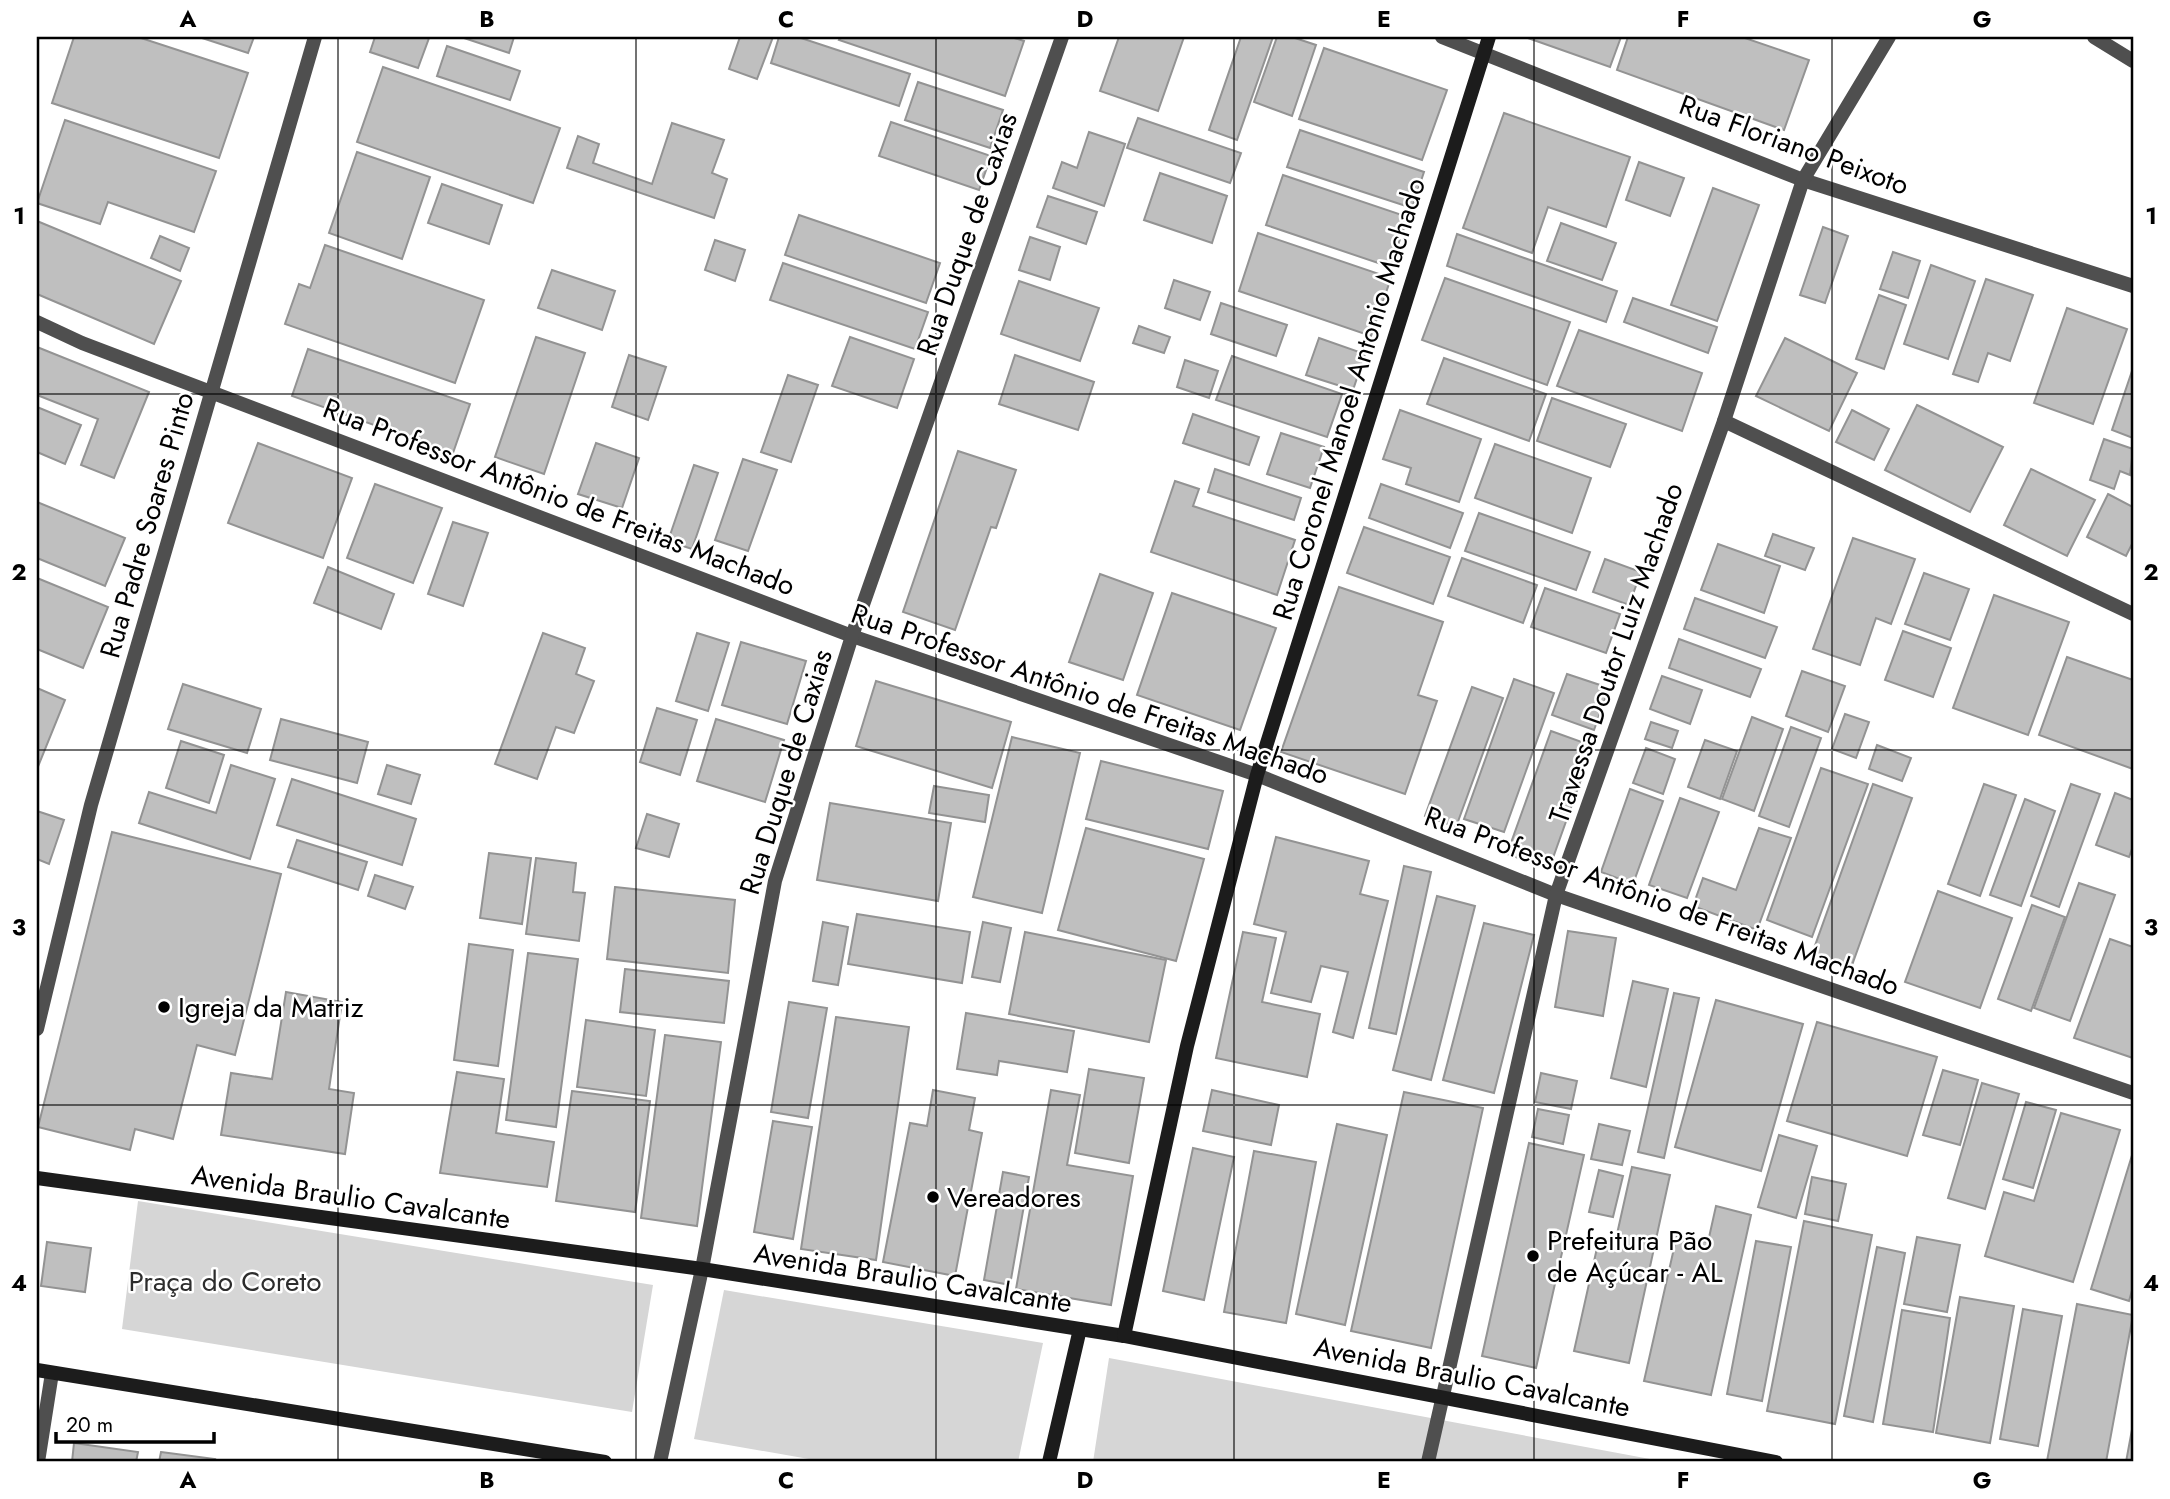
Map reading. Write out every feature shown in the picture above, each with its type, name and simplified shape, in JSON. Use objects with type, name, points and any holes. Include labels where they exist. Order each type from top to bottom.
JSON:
[{"type":"street","name":"Rua Padre Soares Pinto","points":[[37,1029],[91,805],[315,37]]},
{"type":"street","name":"Rua Duque de Caxias","points":[[660,1462],[702,1269],[775,881],[852,636],[1062,37]]},
{"type":"street","name":"Rua Floriano Peixoto","points":[[1442,37],[1803,180],[2133,286]]},
{"type":"street","name":"Rua Coronel Manoel Antonio Machado","points":[[1124,1336],[1187,1046],[1256,775],[1489,37]]},
{"type":"street","name":"Travessa Doutor Luiz Machado","points":[[1427,1462],[1556,895],[1724,421],[1803,180],[1889,37]]},
{"type":"street","points":[[2094,37],[2133,61]]},
{"type":"street","name":"Rua Professor Antônio de Freitas Machado","points":[[37,322],[82,343],[852,636],[1256,775],[1556,895],[2133,1093]]},
{"type":"street","points":[[1724,421],[2133,614]]},
{"type":"street","name":"Avenida Braulio Cavalcante","points":[[37,1178],[702,1269],[1124,1336],[1441,1395],[1776,1462]]},
{"type":"street","points":[[1049,1462],[1080,1329]]},
{"type":"street","points":[[37,1370],[605,1462]]},
{"type":"street","points":[[38,1462],[52,1373]]},
{"type":"green space","name":"Praça do Coreto","points":[[138,1201],[653,1285],[632,1412],[122,1329]]},
{"type":"green space","points":[[724,1290],[1043,1343],[1018,1462],[826,1462],[694,1439]]},
{"type":"green space","points":[[1109,1358],[1666,1462],[1093,1462]]},
{"type":"building","points":[[74,37],[138,37],[248,73],[219,158],[52,103]]},
{"type":"building","points":[[199,37],[254,37],[248,53]]},
{"type":"building","points":[[375,37],[429,38],[418,68],[370,52]]},
{"type":"building","points":[[461,37],[514,37],[509,53]]},
{"type":"building","points":[[740,37],[773,37],[757,79],[729,69]]},
{"type":"building","points":[[779,37],[798,37],[910,74],[899,106],[771,63]]},
{"type":"building","points":[[841,37],[1011,37],[1024,41],[1005,96],[839,40]]},
{"type":"building","points":[[1119,37],[1184,37],[1158,111],[1100,91]]},
{"type":"building","points":[[1241,37],[1273,37],[1237,140],[1209,130]]},
{"type":"building","points":[[1277,37],[1292,37],[1316,45],[1292,116],[1254,102]]},
{"type":"building","points":[[1525,37],[1621,37],[1610,67]]},
{"type":"building","points":[[1628,37],[1742,37],[1809,60],[1784,130],[1617,70]]},
{"type":"building","points":[[447,46],[520,71],[510,100],[437,76]]},
{"type":"building","points":[[1324,48],[1447,90],[1422,160],[1299,119]]},
{"type":"building","points":[[383,67],[560,128],[533,203],[357,142]]},
{"type":"building","points":[[918,82],[1003,110],[990,148],[905,120]]},
{"type":"building","points":[[1504,113],[1630,157],[1606,227],[1548,207],[1532,253],[1463,228]]},
{"type":"building","points":[[1138,118],[1241,153],[1230,183],[1127,148]]},
{"type":"building","points":[[65,120],[216,171],[194,232],[108,202],[100,224],[37,203]]},
{"type":"building","points":[[891,122],[991,156],[979,190],[879,156]]},
{"type":"building","points":[[672,123],[724,140],[712,173],[727,179],[714,218],[567,168],[578,136],[599,144],[593,163],[652,184]]},
{"type":"building","points":[[1300,130],[1424,172],[1412,208],[1287,167]]},
{"type":"building","points":[[1089,132],[1125,144],[1104,206],[1053,188],[1062,162],[1077,168]]},
{"type":"building","points":[[357,152],[430,177],[402,259],[329,233]]},
{"type":"building","points":[[1639,162],[1684,178],[1670,216],[1626,200]]},
{"type":"building","points":[[1160,173],[1227,196],[1212,243],[1144,220]]},
{"type":"building","points":[[1283,175],[1408,217],[1390,267],[1266,225]]},
{"type":"building","points":[[442,184],[502,205],[489,244],[428,223]]},
{"type":"building","points":[[1713,188],[1759,205],[1717,321],[1671,305]]},
{"type":"building","points":[[1048,196],[1097,212],[1086,244],[1037,227]]},
{"type":"building","points":[[799,215],[940,263],[926,303],[785,255]]},
{"type":"building","points":[[37,221],[181,281],[154,344],[37,294]]},
{"type":"building","points":[[1561,223],[1616,243],[1602,280],[1547,261]]},
{"type":"building","points":[[1823,227],[1848,236],[1825,303],[1800,295]]},
{"type":"building","points":[[1258,233],[1391,278],[1371,336],[1239,291]]},
{"type":"building","points":[[1457,234],[1617,291],[1606,322],[1447,266]]},
{"type":"building","points":[[160,236],[189,248],[180,271],[151,258]]},
{"type":"building","points":[[1030,237],[1060,247],[1050,280],[1019,270]]},
{"type":"building","points":[[715,240],[745,250],[735,281],[705,270]]},
{"type":"building","points":[[325,245],[484,300],[455,383],[285,324],[299,284],[310,288]]},
{"type":"building","points":[[1893,252],[1920,261],[1908,298],[1880,289]]},
{"type":"building","points":[[783,263],[928,312],[915,349],[770,300]]},
{"type":"building","points":[[1931,265],[1975,281],[1948,359],[1904,344]]},
{"type":"building","points":[[552,270],[615,291],[602,330],[538,308]]},
{"type":"building","points":[[1445,278],[1570,322],[1547,385],[1422,340]]},
{"type":"building","points":[[1986,279],[2033,295],[2010,361],[1988,353],[1978,382],[1953,374]]},
{"type":"building","points":[[1174,280],[1210,292],[1200,320],[1165,308]]},
{"type":"building","points":[[1019,281],[1099,308],[1080,361],[1001,334]]},
{"type":"building","points":[[1879,295],[1906,305],[1884,369],[1856,359]]},
{"type":"building","points":[[1633,298],[1717,327],[1708,353],[1624,322]]},
{"type":"building","points":[[1221,303],[1287,325],[1276,356],[1211,334]]},
{"type":"building","points":[[2067,308],[2127,329],[2093,424],[2034,403]]},
{"type":"building","points":[[1139,326],[1170,337],[1164,353],[1133,343]]},
{"type":"building","points":[[1579,330],[1702,373],[1682,431],[1557,386]]},
{"type":"building","points":[[536,337],[585,353],[544,474],[495,457]]},
{"type":"building","points":[[850,337],[914,359],[897,408],[832,386]]},
{"type":"building","points":[[1319,338],[1365,354],[1353,390],[1306,375]]},
{"type":"building","points":[[1785,338],[1857,373],[1829,431],[1756,396]]},
{"type":"building","points":[[37,347],[149,392],[114,478],[81,465],[98,419],[37,395]]},
{"type":"building","points":[[308,349],[470,404],[453,453],[292,396]]},
{"type":"building","points":[[629,355],[666,367],[648,420],[612,407]]},
{"type":"building","points":[[1015,355],[1094,382],[1078,430],[999,404]]},
{"type":"building","points":[[1232,356],[1342,394],[1327,437],[1216,400]]},
{"type":"building","points":[[1444,358],[1546,394],[1529,441],[1427,404]]},
{"type":"building","points":[[1185,360],[1218,371],[1209,398],[1177,387]]},
{"type":"building","points":[[2133,368],[2133,438],[2112,430]]},
{"type":"building","points":[[788,375],[818,385],[791,462],[761,452]]},
{"type":"building","points":[[1552,398],[1626,424],[1610,467],[1537,441]]},
{"type":"building","points":[[1917,405],[2003,447],[1970,512],[1885,470]]},
{"type":"building","points":[[37,407],[81,425],[65,464],[37,452]]},
{"type":"building","points":[[1400,410],[1481,439],[1459,502],[1406,484],[1411,468],[1383,459]]},
{"type":"building","points":[[1852,410],[1889,429],[1874,460],[1836,442]]},
{"type":"building","points":[[1193,414],[1259,437],[1249,465],[1183,443]]},
{"type":"building","points":[[1281,433],[1324,447],[1310,488],[1267,474]]},
{"type":"building","points":[[2104,439],[2133,449],[2130,475],[2120,471],[2114,489],[2090,480]]},
{"type":"building","points":[[258,443],[352,478],[323,558],[228,523]]},
{"type":"building","points":[[596,443],[639,458],[622,508],[578,494]]},
{"type":"building","points":[[1495,444],[1591,478],[1572,533],[1475,498]]},
{"type":"building","points":[[958,451],[1016,470],[996,528],[991,527],[955,630],[903,612]]},
{"type":"building","points":[[743,459],[777,470],[748,551],[715,540]]},
{"type":"building","points":[[694,465],[718,473],[692,549],[668,541]]},
{"type":"building","points":[[1215,469],[1301,498],[1294,520],[1208,492]]},
{"type":"building","points":[[2031,469],[2095,500],[2067,556],[2004,525]]},
{"type":"building","points":[[1175,481],[1199,489],[1193,506],[1295,540],[1277,595],[1151,552]]},
{"type":"building","points":[[375,484],[442,508],[413,583],[347,558]]},
{"type":"building","points":[[1381,484],[1463,513],[1450,548],[1369,518]]},
{"type":"building","points":[[2108,494],[2133,507],[2133,542],[2126,556],[2087,537]]},
{"type":"building","points":[[37,502],[125,538],[105,586],[37,558]]},
{"type":"building","points":[[1479,513],[1590,552],[1576,590],[1465,551]]},
{"type":"building","points":[[453,522],[488,533],[463,606],[428,594]]},
{"type":"building","points":[[1364,527],[1450,557],[1433,604],[1347,573]]},
{"type":"building","points":[[1773,534],[1814,548],[1805,570],[1765,556]]},
{"type":"building","points":[[1853,538],[1915,559],[1891,624],[1876,618],[1860,665],[1813,649]]},
{"type":"building","points":[[1718,544],[1780,566],[1764,613],[1701,590]]},
{"type":"building","points":[[1462,558],[1537,585],[1523,623],[1448,596]]},
{"type":"building","points":[[1605,559],[1641,572],[1629,605],[1593,592]]},
{"type":"building","points":[[328,567],[394,594],[381,629],[314,603]]},
{"type":"building","points":[[1924,573],[1969,589],[1950,640],[1905,624]]},
{"type":"building","points":[[1100,574],[1153,593],[1123,680],[1069,662]]},
{"type":"building","points":[[37,578],[108,607],[83,668],[37,649]]},
{"type":"building","points":[[1339,587],[1443,622],[1418,695],[1437,701],[1405,794],[1281,752]]},
{"type":"building","points":[[1545,588],[1620,614],[1606,653],[1531,627]]},
{"type":"building","points":[[1172,593],[1276,628],[1240,730],[1137,695]]},
{"type":"building","points":[[1994,595],[2069,622],[2028,735],[1953,708]]},
{"type":"building","points":[[1695,598],[1777,627],[1765,658],[1684,629]]},
{"type":"building","points":[[1903,631],[1951,648],[1933,697],[1885,680]]},
{"type":"building","points":[[543,633],[585,648],[576,674],[594,681],[574,733],[556,727],[537,779],[495,764]]},
{"type":"building","points":[[697,633],[729,643],[708,711],[676,701]]},
{"type":"building","points":[[1679,639],[1761,669],[1750,697],[1669,668]]},
{"type":"building","points":[[741,642],[806,661],[787,724],[722,705]]},
{"type":"building","points":[[2067,657],[2133,680],[2133,769],[2039,735]]},
{"type":"building","points":[[1802,671],[1845,686],[1828,732],[1786,716]]},
{"type":"building","points":[[1567,674],[1609,688],[1594,730],[1552,715]]},
{"type":"building","points":[[1662,676],[1702,690],[1690,724],[1650,709]]},
{"type":"building","points":[[1514,679],[1554,693],[1504,832],[1464,819]]},
{"type":"building","points":[[876,681],[1011,722],[992,788],[856,746]]},
{"type":"building","points":[[183,684],[261,709],[247,753],[168,729]]},
{"type":"building","points":[[1472,687],[1503,698],[1456,827],[1425,816]]},
{"type":"building","points":[[37,688],[65,700],[37,769]]},
{"type":"building","points":[[657,708],[697,720],[680,775],[640,762]]},
{"type":"building","points":[[1845,714],[1869,722],[1856,758],[1832,749]]},
{"type":"building","points":[[1752,717],[1783,729],[1754,811],[1722,799]]},
{"type":"building","points":[[281,719],[368,742],[357,783],[270,760]]},
{"type":"building","points":[[716,719],[784,740],[765,802],[697,781]]},
{"type":"building","points":[[1651,722],[1678,731],[1672,748],[1645,739]]},
{"type":"building","points":[[1791,727],[1821,738],[1789,827],[1759,816]]},
{"type":"building","points":[[1551,731],[1593,746],[1549,869],[1507,854]]},
{"type":"building","points":[[1012,737],[1080,753],[1042,913],[973,897]]},
{"type":"building","points":[[1705,740],[1737,751],[1720,799],[1688,787]]},
{"type":"building","points":[[181,741],[224,755],[209,803],[166,788]]},
{"type":"building","points":[[1877,745],[1911,758],[1902,781],[1869,769]]},
{"type":"building","points":[[1646,748],[1675,759],[1663,794],[1633,783]]},
{"type":"building","points":[[1101,761],[1223,791],[1208,849],[1086,819]]},
{"type":"building","points":[[231,765],[275,779],[250,859],[139,823],[149,792],[216,813]]},
{"type":"building","points":[[387,765],[420,775],[411,804],[378,794]]},
{"type":"building","points":[[1821,768],[1868,784],[1812,937],[1767,920]]},
{"type":"building","points":[[292,779],[416,819],[402,865],[277,825]]},
{"type":"building","points":[[1873,784],[1912,798],[1851,968],[1812,954]]},
{"type":"building","points":[[1984,784],[2016,795],[1980,896],[1948,884]]},
{"type":"building","points":[[2071,784],[2100,794],[2059,907],[2031,896]]},
{"type":"building","points":[[934,786],[989,795],[985,822],[929,813]]},
{"type":"building","points":[[1630,789],[1663,801],[1633,884],[1601,872]]},
{"type":"building","points":[[2115,793],[2133,800],[2133,846],[2129,857],[2096,845]]},
{"type":"building","points":[[1680,798],[1719,812],[1687,898],[1649,885]]},
{"type":"building","points":[[2025,799],[2055,811],[2021,906],[1990,895]]},
{"type":"building","points":[[830,803],[951,823],[938,901],[817,880]]},
{"type":"building","points":[[37,811],[64,820],[49,864],[37,859]]},
{"type":"building","points":[[647,814],[679,824],[669,857],[636,848]]},
{"type":"building","points":[[1086,828],[1204,859],[1176,961],[1058,930]]},
{"type":"building","points":[[1759,828],[1791,838],[1757,930],[1693,906],[1703,878],[1736,890]]},
{"type":"building","points":[[112,832],[281,874],[235,1055],[197,1045],[173,1139],[135,1129],[130,1150],[38,1127]]},
{"type":"building","points":[[1276,837],[1369,861],[1360,894],[1388,901],[1353,1038],[1333,1032],[1348,972],[1321,966],[1311,1002],[1271,993],[1286,932],[1254,924]]},
{"type":"building","points":[[297,840],[367,862],[358,890],[288,867]]},
{"type":"building","points":[[489,853],[531,858],[522,924],[480,918]]},
{"type":"building","points":[[536,858],[576,863],[573,892],[585,893],[579,941],[526,934]]},
{"type":"building","points":[[1404,866],[1431,872],[1396,1034],[1369,1028]]},
{"type":"building","points":[[375,875],[413,887],[405,909],[368,896]]},
{"type":"building","points":[[2079,883],[2115,895],[2070,1021],[2034,1008]]},
{"type":"building","points":[[615,887],[735,900],[728,973],[607,959]]},
{"type":"building","points":[[1938,891],[2012,918],[1980,1008],[1905,982]]},
{"type":"building","points":[[1437,896],[1475,906],[1431,1080],[1393,1070]]},
{"type":"building","points":[[2032,905],[2065,917],[2031,1011],[1998,999]]},
{"type":"building","points":[[857,914],[970,932],[962,983],[848,964]]},
{"type":"building","points":[[823,922],[848,927],[838,985],[813,981]]},
{"type":"building","points":[[983,922],[1011,928],[1000,982],[972,977]]},
{"type":"building","points":[[1484,923],[1534,935],[1494,1093],[1443,1080]]},
{"type":"building","points":[[1568,931],[1616,938],[1603,1016],[1555,1007]]},
{"type":"building","points":[[1025,932],[1166,960],[1149,1042],[1009,1014]]},
{"type":"building","points":[[1243,932],[1276,938],[1262,1002],[1320,1014],[1307,1077],[1216,1058]]},
{"type":"building","points":[[2110,939],[2133,947],[2133,1058],[2074,1038]]},
{"type":"building","points":[[469,944],[513,950],[498,1066],[454,1060]]},
{"type":"building","points":[[528,953],[578,959],[556,1127],[506,1120]]},
{"type":"building","points":[[625,969],[729,981],[724,1023],[620,1012]]},
{"type":"building","points":[[1633,981],[1668,989],[1646,1087],[1611,1078]]},
{"type":"building","points":[[286,992],[342,1002],[329,1089],[354,1093],[345,1154],[221,1135],[231,1073],[272,1079]]},
{"type":"building","points":[[1674,993],[1699,998],[1664,1158],[1638,1152]]},
{"type":"building","points":[[1716,1000],[1803,1024],[1761,1171],[1675,1147]]},
{"type":"building","points":[[789,1002],[827,1008],[808,1118],[771,1112]]},
{"type":"building","points":[[966,1013],[1074,1031],[1067,1072],[999,1061],[997,1075],[957,1069]]},
{"type":"building","points":[[836,1017],[909,1027],[876,1260],[801,1249]]},
{"type":"building","points":[[586,1020],[655,1030],[646,1096],[577,1087]]},
{"type":"building","points":[[1817,1022],[1937,1057],[1907,1156],[1787,1121]]},
{"type":"building","points":[[665,1035],[721,1042],[697,1226],[641,1218]]},
{"type":"building","points":[[1089,1069],[1144,1078],[1129,1163],[1075,1153]]},
{"type":"building","points":[[1943,1070],[1978,1080],[1960,1145],[1923,1135]]},
{"type":"building","points":[[457,1072],[504,1079],[496,1133],[554,1142],[547,1187],[440,1173]]},
{"type":"building","points":[[1541,1073],[1577,1081],[1571,1109],[1535,1102]]},
{"type":"building","points":[[1982,1083],[2019,1094],[1985,1209],[1948,1198]]},
{"type":"building","name":"Vereadores","points":[[933,1090],[975,1098],[969,1130],[982,1133],[955,1276],[883,1262],[910,1123],[927,1126]]},
{"type":"building","points":[[1051,1090],[1080,1095],[1067,1165],[1133,1176],[1111,1305],[1016,1289]]},
{"type":"building","points":[[1212,1090],[1279,1105],[1271,1145],[1203,1131]]},
{"type":"building","points":[[572,1091],[650,1101],[635,1212],[556,1201]]},
{"type":"building","points":[[1404,1092],[1483,1108],[1431,1348],[1351,1331]]},
{"type":"building","points":[[2026,1102],[2056,1110],[2033,1188],[2003,1179]]},
{"type":"building","points":[[1538,1109],[1569,1115],[1563,1144],[1532,1137]]},
{"type":"building","points":[[2061,1113],[2120,1130],[2073,1282],[1985,1256],[2004,1192],[2034,1201]]},
{"type":"building","points":[[773,1121],[812,1127],[793,1239],[754,1232]]},
{"type":"building","points":[[1337,1124],[1387,1135],[1345,1325],[1296,1314]]},
{"type":"building","points":[[1599,1124],[1630,1131],[1622,1165],[1591,1159]]},
{"type":"building","points":[[1779,1135],[1817,1146],[1796,1218],[1758,1207]]},
{"type":"building","name":"Prefeitura Pão de Açúcar - AL","points":[[1529,1143],[1584,1155],[1536,1368],[1482,1356]]},
{"type":"building","points":[[1193,1148],[1234,1157],[1204,1300],[1163,1291]]},
{"type":"building","points":[[1254,1151],[1316,1162],[1286,1323],[1224,1312]]},
{"type":"building","points":[[2133,1152],[2133,1287],[2129,1301],[2091,1289]]},
{"type":"building","points":[[1632,1167],[1670,1175],[1629,1363],[1574,1351],[1599,1239],[1615,1243]]},
{"type":"building","points":[[1599,1170],[1623,1176],[1613,1217],[1589,1212]]},
{"type":"building","points":[[1003,1172],[1029,1177],[1010,1285],[984,1280]]},
{"type":"building","points":[[1812,1177],[1846,1184],[1838,1221],[1805,1214]]},
{"type":"building","points":[[1716,1206],[1751,1215],[1711,1395],[1644,1381],[1677,1235],[1708,1242]]},
{"type":"building","points":[[1804,1221],[1872,1235],[1835,1424],[1767,1411]]},
{"type":"building","points":[[1917,1237],[1960,1245],[1947,1312],[1904,1304]]},
{"type":"building","points":[[1756,1241],[1791,1247],[1762,1401],[1727,1394]]},
{"type":"building","points":[[47,1242],[91,1248],[85,1292],[41,1286]]},
{"type":"building","points":[[1877,1247],[1905,1253],[1873,1422],[1844,1416]]},
{"type":"building","points":[[1960,1297],[2014,1306],[1990,1443],[1936,1433]]},
{"type":"building","points":[[2077,1304],[2133,1315],[2106,1462],[2047,1461]]},
{"type":"building","points":[[2023,1309],[2062,1316],[2038,1446],[2000,1439]]},
{"type":"building","points":[[1902,1310],[1950,1318],[1933,1432],[1883,1424]]},
{"type":"building","points":[[2133,1424],[2133,1462],[2126,1462]]},
{"type":"building","points":[[74,1443],[138,1452],[136,1462],[72,1462]]},
{"type":"building","points":[[161,1452],[215,1459],[214,1462],[159,1462]]},
{"type":"place","name":"Igreja da Matriz","points":[[164,1007]]},
{"type":"place","name":"Vereadores","points":[[933,1197]]},
{"type":"place","name":"Prefeitura Pão de Açúcar - AL","points":[[1533,1256]]}]
